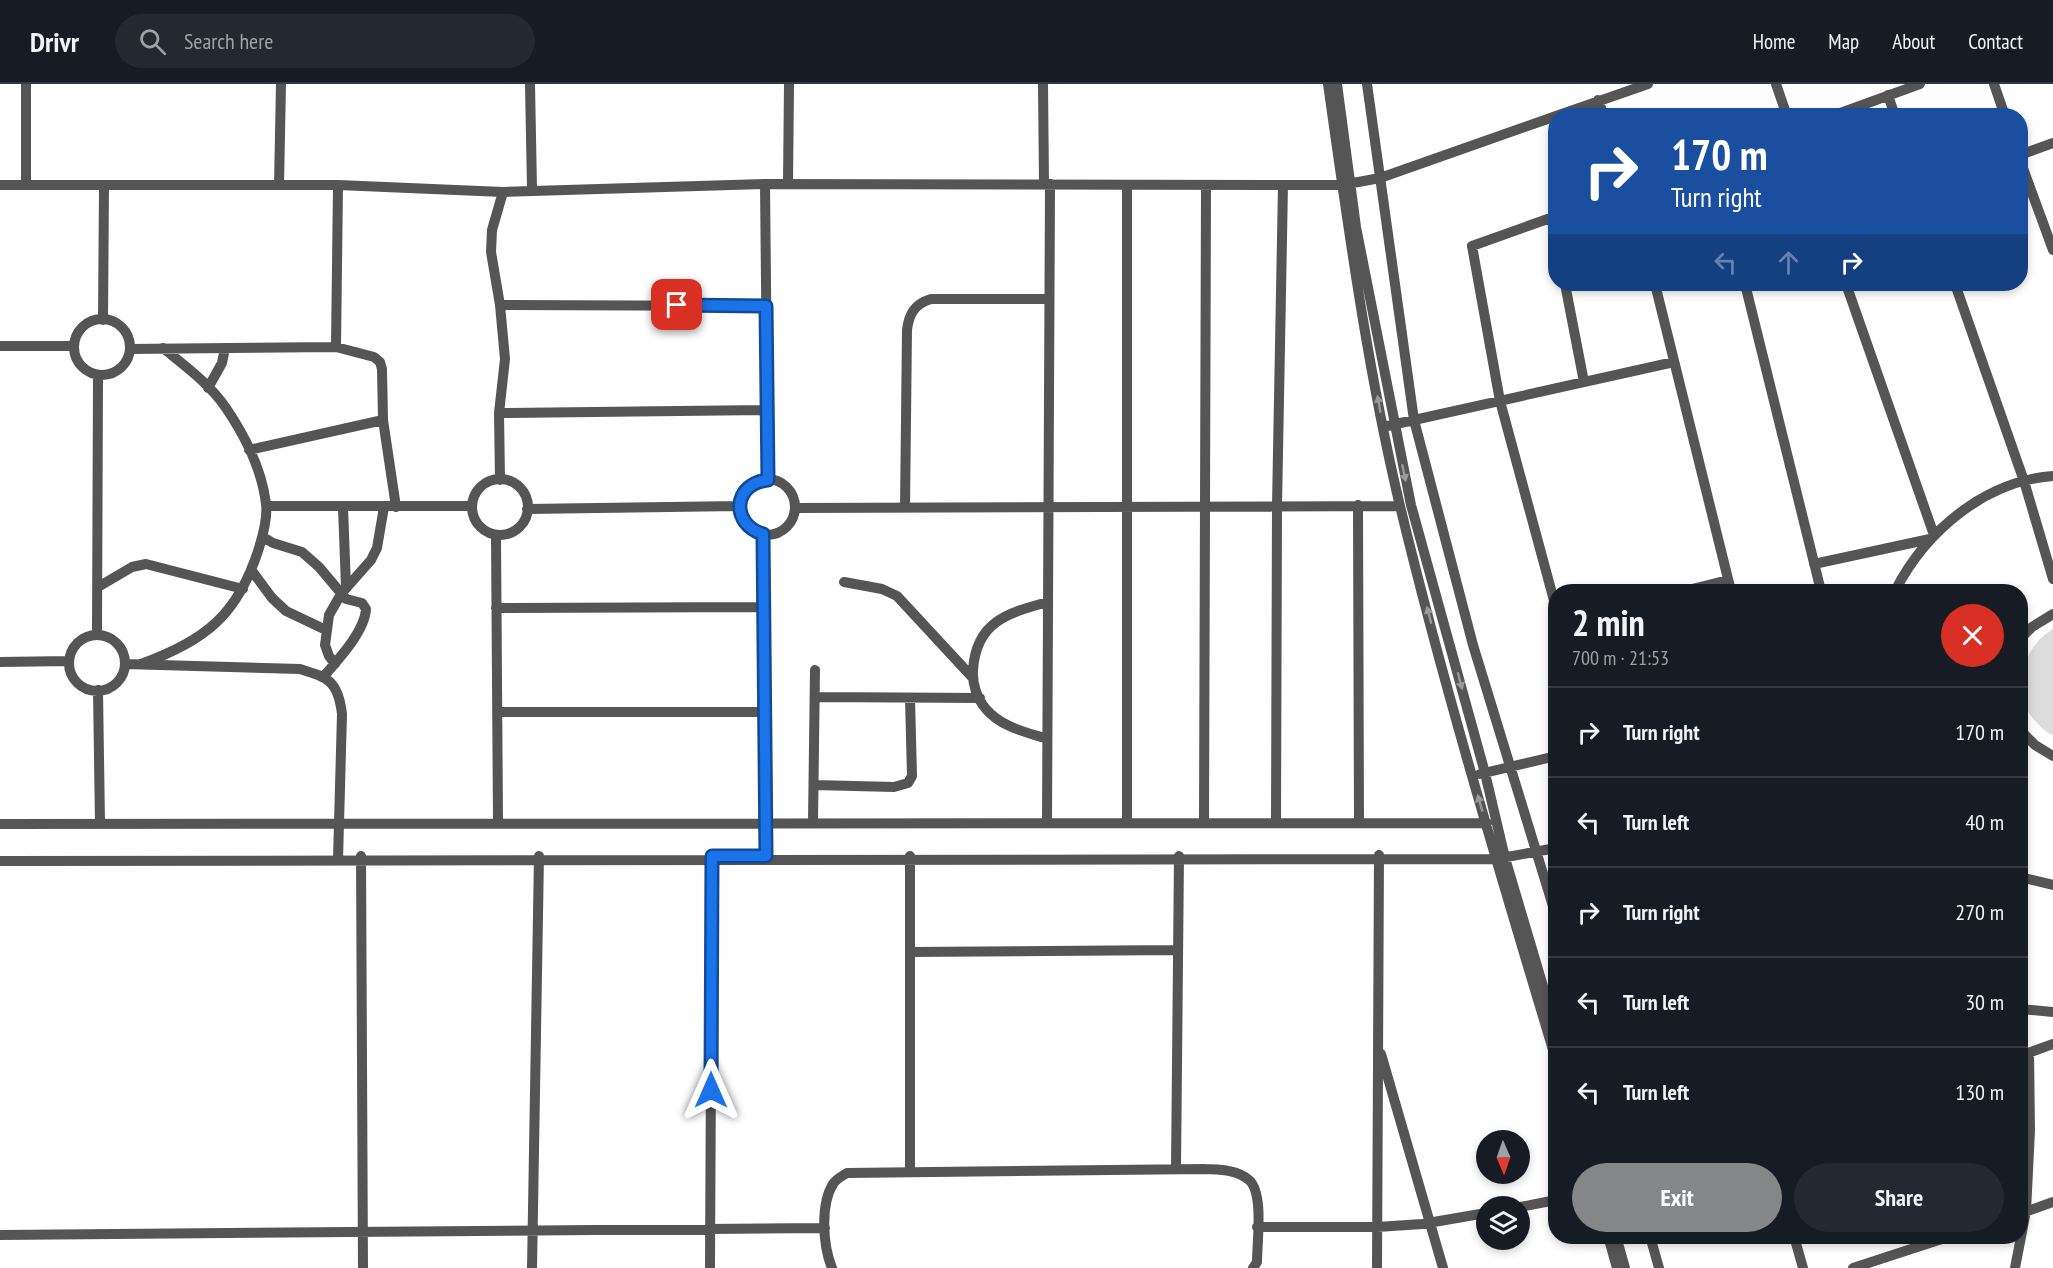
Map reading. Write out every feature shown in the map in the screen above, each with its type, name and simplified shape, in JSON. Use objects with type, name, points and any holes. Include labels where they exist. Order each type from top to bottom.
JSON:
[{"type":"street","points":[[26,84],[26,185]]},
{"type":"street","points":[[279,185],[280,84]]},
{"type":"street","points":[[530,84],[532,189]]},
{"type":"street","points":[[788,184],[789,84]]},
{"type":"street","points":[[1043,84],[1049,299],[1047,823]]},
{"type":"street","points":[[1328,84],[1389,426],[1400,506],[1486,823],[1503,856],[1548,1004]]},
{"type":"street","points":[[1337,84],[1346,184]]},
{"type":"street","points":[[1367,84],[1414,420],[1473,645],[1548,889]]},
{"type":"street","points":[[1577,108],[1648,84]]},
{"type":"street","points":[[1776,84],[1784,108]]},
{"type":"street","points":[[1853,108],[1920,84]]},
{"type":"street","points":[[1994,84],[2002,108]]},
{"type":"street","points":[[1888,95],[1892,108]]},
{"type":"street","points":[[1598,100],[1601,108]]},
{"type":"street","points":[[0,185],[338,185],[503,192],[532,189],[765,184],[1206,186],[1346,184],[1380,178],[1548,119]]},
{"type":"street","points":[[2028,152],[2053,143]]},
{"type":"street","points":[[2028,181],[2052,244]]},
{"type":"street","points":[[765,184],[768,480]]},
{"type":"street","points":[[103,320],[104,185]]},
{"type":"street","points":[[336,347],[338,185]]},
{"type":"street","points":[[1127,185],[1127,823]]},
{"type":"street","points":[[1276,823],[1277,506],[1283,185]]},
{"type":"street","points":[[1204,823],[1206,186]]},
{"type":"street","points":[[500,480],[499,413],[505,359],[500,305],[491,252],[492,230],[503,192]]},
{"type":"street","points":[[1548,218],[1472,246],[1500,400],[1550,584]]},
{"type":"street","points":[[1566,291],[1584,382]]},
{"type":"street","points":[[1657,291],[1729,584]]},
{"type":"street","points":[[1747,291],[1819,584]]},
{"type":"street","points":[[1848,291],[1932,537]]},
{"type":"street","points":[[1956,291],[2024,481],[2053,579]]},
{"type":"street","points":[[904,508],[907,330],[908,319],[914,308],[931,299],[1049,299]]},
{"type":"street","points":[[500,305],[766,306]]},
{"type":"street","points":[[103,320],[115,322],[124,330],[129,339],[130,349],[127,360],[120,369],[111,374],[98,375],[82,366],[76,356],[74,346],[78,334],[85,326],[94,321],[103,320]]},
{"type":"street","points":[[0,346],[74,346]]},
{"type":"street","points":[[130,349],[336,347],[374,357],[380,362],[390,507],[371,560],[344,590],[329,615],[326,650],[335,664]]},
{"type":"street","points":[[141,664],[189,644],[213,626],[238,598],[252,571],[262,537],[267,506],[256,464],[225,406],[163,348]]},
{"type":"street","points":[[208,388],[222,363],[225,348]]},
{"type":"street","points":[[1389,426],[1674,362]]},
{"type":"street","points":[[98,375],[98,635]]},
{"type":"street","points":[[499,413],[767,410]]},
{"type":"street","points":[[249,450],[383,420]]},
{"type":"street","points":[[1389,426],[1485,773],[1503,856],[1548,1029]]},
{"type":"street","points":[[1898,584],[1905,571],[1932,537],[1966,508],[2003,488],[2024,481],[2053,476]]},
{"type":"street","points":[[500,480],[512,482],[522,490],[528,509],[517,529],[508,534],[495,535],[479,526],[473,516],[472,506],[475,494],[482,486],[491,481],[500,480]]},
{"type":"street","points":[[759,480],[768,480],[780,482],[789,490],[794,499],[795,508],[792,520],[785,529],[776,534],[763,534],[754,532],[746,525],[740,506],[742,494],[750,485],[759,480]]},
{"type":"street","points":[[267,506],[472,506]]},
{"type":"street","points":[[528,509],[740,506]]},
{"type":"street","points":[[1358,506],[1359,823]]},
{"type":"street","points":[[795,508],[1400,506]]},
{"type":"street","points":[[324,676],[357,633],[366,612],[362,603],[346,599],[344,590],[343,507]]},
{"type":"street","points":[[763,534],[766,858]]},
{"type":"street","points":[[495,535],[498,823]]},
{"type":"street","points":[[262,537],[302,552],[344,590]]},
{"type":"street","points":[[1814,564],[1932,537]]},
{"type":"street","points":[[98,587],[132,567],[147,564],[243,589]]},
{"type":"street","points":[[252,571],[272,598],[286,611],[326,630]]},
{"type":"street","points":[[844,582],[882,589],[897,596],[973,678]]},
{"type":"street","points":[[1047,740],[1009,726],[986,709],[973,678],[974,652],[987,630],[1015,611],[1048,602]]},
{"type":"street","points":[[496,609],[764,607]]},
{"type":"street","points":[[2028,631],[2053,614]]},
{"type":"street","points":[[98,635],[110,638],[119,645],[124,654],[125,664],[122,675],[115,684],[98,690],[84,687],[76,681],[70,671],[69,661],[72,650],[80,641],[89,636],[98,635]]},
{"type":"street","points":[[0,662],[69,661]]},
{"type":"street","points":[[125,664],[300,669],[324,676],[336,690],[342,714],[338,858]]},
{"type":"street","points":[[813,822],[815,670]]},
{"type":"street","points":[[98,690],[100,824]]},
{"type":"street","points":[[816,697],[980,698]]},
{"type":"street","points":[[814,785],[894,787],[908,783],[912,776],[910,698]]},
{"type":"street","points":[[497,712],[765,712]]},
{"type":"street","points":[[2028,739],[2035,746],[2053,756]]},
{"type":"street","points":[[1473,776],[1548,758]]},
{"type":"street","points":[[0,824],[1486,823]]},
{"type":"street","points":[[0,855],[338,858],[1179,858],[1503,856],[1548,850]]},
{"type":"street","points":[[1377,1268],[1379,857]]},
{"type":"street","points":[[0,861],[338,858]]},
{"type":"street","points":[[361,858],[363,1268]]},
{"type":"street","points":[[532,1268],[539,858]]},
{"type":"street","points":[[711,1268],[712,858]]},
{"type":"street","points":[[910,858],[910,1172]]},
{"type":"street","points":[[1176,1169],[1179,858]]},
{"type":"street","points":[[2028,879],[2053,885]]},
{"type":"street","points":[[910,952],[1178,950]]},
{"type":"street","points":[[2028,1010],[2053,1012]]},
{"type":"street","points":[[1378,1042],[1432,1222],[1443,1268]]},
{"type":"street","points":[[2028,1053],[2053,1044]]},
{"type":"street","points":[[2028,1100],[2030,1130],[2028,1153]]},
{"type":"street","points":[[832,1268],[826,1253],[825,1200],[834,1182],[847,1173],[1176,1169],[1230,1170],[1250,1180],[1258,1196],[1257,1262],[1254,1268]]},
{"type":"street","points":[[1530,1205],[1548,1202]]},
{"type":"street","points":[[2028,1210],[2053,1202]]},
{"type":"street","points":[[1257,1227],[1377,1227],[1432,1222],[1476,1215]]},
{"type":"street","points":[[0,1235],[825,1228]]},
{"type":"street","points":[[1610,1244],[1617,1268]]},
{"type":"street","points":[[1618,1244],[1625,1268]]},
{"type":"street","points":[[1652,1244],[1659,1268]]},
{"type":"street","points":[[1796,1244],[1803,1268]]},
{"type":"street","points":[[1853,1268],[1926,1244]]},
{"type":"street","points":[[2015,1268],[2018,1244]]},
{"type":"shaded area","points":[[2053,629],[2053,735],[2041,727],[2028,711],[2028,657],[2042,637]]},
{"type":"route","points":[[677,305],[766,306],[768,480],[759,480],[750,485],[742,494],[740,506],[746,525],[754,532],[763,534],[766,856],[712,856],[711,1090]]}]
